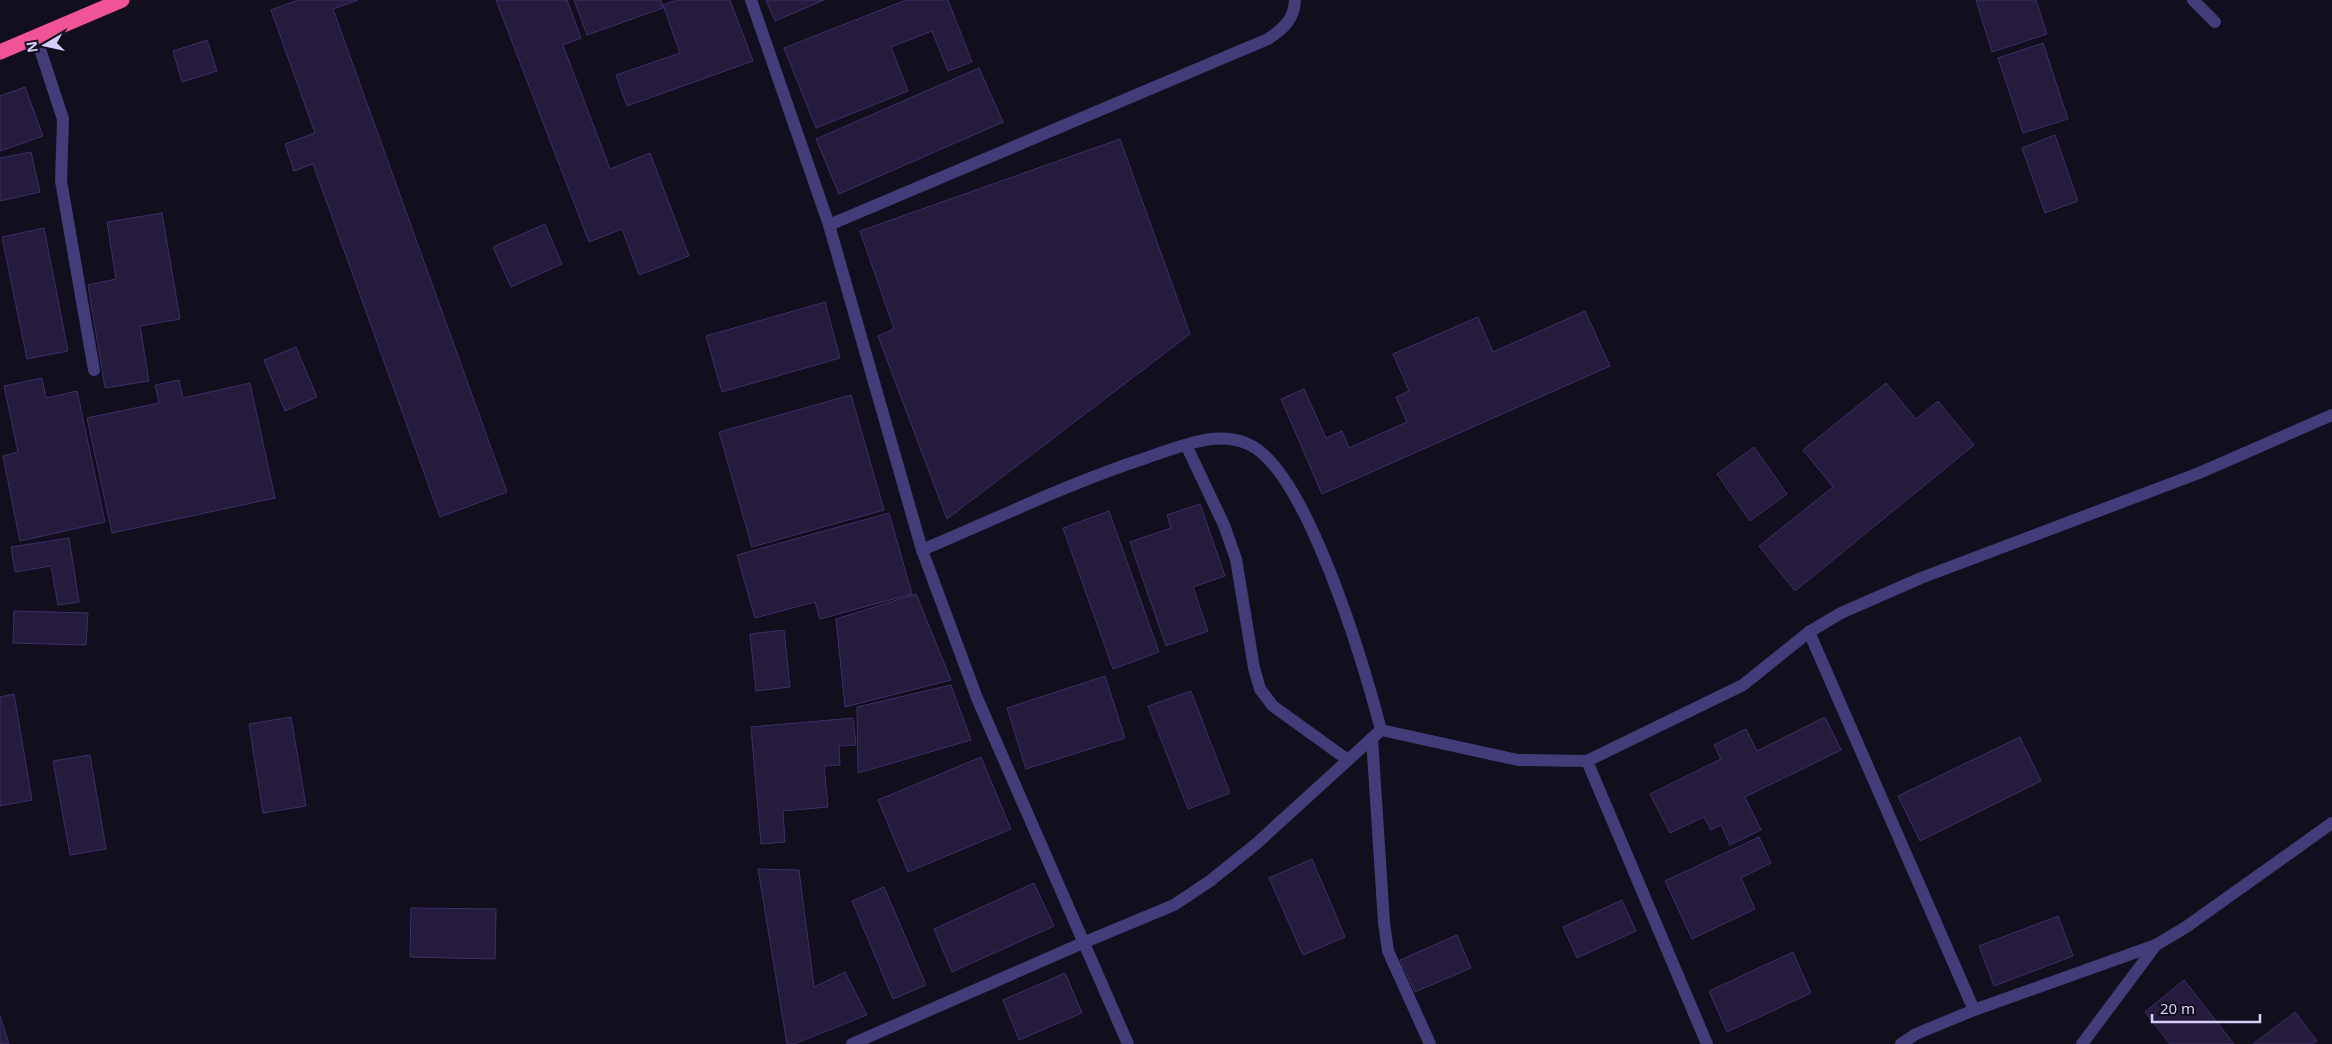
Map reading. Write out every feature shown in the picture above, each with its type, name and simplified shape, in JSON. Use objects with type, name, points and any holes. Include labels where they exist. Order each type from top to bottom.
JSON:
[{"type":"highway","points":[[0,52],[122,0]]},
{"type":"street","points":[[751,0],[829,225],[922,550],[977,698],[1128,1044]]},
{"type":"street","points":[[829,225],[1268,39],[1287,26],[1295,0]]},
{"type":"street","points":[[2193,0],[2215,22]]},
{"type":"street","points":[[36,37],[64,119],[61,181],[94,370]]},
{"type":"street","points":[[1377,734],[1518,760],[1587,761],[1743,686],[1809,632],[1841,613],[1921,578],[2199,473],[2332,415]]},
{"type":"street","points":[[922,550],[1108,470],[1211,439],[1231,439],[1249,444],[1281,474],[1304,516],[1339,593],[1366,671],[1377,734],[1384,923],[1388,951],[1430,1044]]},
{"type":"street","points":[[1186,445],[1224,525],[1236,559],[1254,668],[1260,689],[1273,706],[1348,760]]},
{"type":"street","points":[[1809,632],[1974,1010]]},
{"type":"street","points":[[852,1044],[1174,905],[1192,895],[1256,844],[1377,734]]},
{"type":"street","points":[[1587,761],[1707,1044]]},
{"type":"street","points":[[1901,1044],[1916,1034],[1974,1010],[2156,945],[2186,927],[2332,823]]},
{"type":"street","points":[[2082,1044],[2156,945]]},
{"type":"building","points":[[298,0],[358,0],[333,9],[507,492],[440,517],[313,164],[294,171],[285,144],[315,133],[271,10]]},
{"type":"building","points":[[496,0],[567,0],[581,38],[563,45],[610,169],[650,153],[689,256],[639,275],[622,229],[589,242]]},
{"type":"building","points":[[574,0],[661,0],[663,8],[587,35]]},
{"type":"building","points":[[677,0],[730,0],[753,61],[627,106],[616,75],[680,53],[663,5]]},
{"type":"building","points":[[766,0],[824,0],[775,21]]},
{"type":"building","points":[[906,0],[948,0],[972,62],[948,71],[932,31],[891,47],[908,91],[816,128],[784,48]]},
{"type":"building","points":[[1976,0],[2036,0],[2047,34],[1992,52]]},
{"type":"building","points":[[207,40],[217,71],[182,82],[173,51]]},
{"type":"building","points":[[2043,43],[2068,119],[2023,133],[1998,58]]},
{"type":"building","points":[[979,68],[1003,122],[839,194],[816,139]]},
{"type":"building","points":[[25,87],[43,136],[0,151],[0,96]]},
{"type":"building","points":[[2055,135],[2078,201],[2045,213],[2022,148]]},
{"type":"building","points":[[1120,139],[1190,334],[947,519],[878,336],[894,329],[860,231]]},
{"type":"building","points":[[31,152],[40,192],[0,201],[0,158]]},
{"type":"building","points":[[162,213],[180,319],[140,326],[149,381],[105,388],[88,285],[116,279],[107,222]]},
{"type":"building","points":[[545,224],[562,264],[511,287],[493,247]]},
{"type":"building","points":[[44,228],[68,351],[27,359],[2,237]]},
{"type":"building","points":[[825,302],[840,358],[722,392],[706,336]]},
{"type":"building","points":[[1585,311],[1610,366],[1322,494],[1281,399],[1304,389],[1326,438],[1342,431],[1349,448],[1407,422],[1396,397],[1409,391],[1393,354],[1478,317],[1493,352]]},
{"type":"building","points":[[296,347],[317,397],[285,411],[264,360]]},
{"type":"building","points":[[42,378],[46,398],[77,391],[105,522],[20,541],[3,456],[18,452],[4,386]]},
{"type":"building","points":[[179,380],[183,398],[250,383],[275,498],[112,533],[87,418],[159,403],[155,385]]},
{"type":"building","points":[[1886,383],[1916,419],[1938,401],[1974,445],[1795,591],[1759,546],[1833,487],[1803,450]]},
{"type":"building","points":[[851,395],[884,510],[752,547],[719,432]]},
{"type":"building","points":[[1754,447],[1787,494],[1750,521],[1717,474]]},
{"type":"building","points":[[1200,504],[1225,576],[1193,587],[1208,631],[1166,646],[1130,542],[1171,528],[1167,515]]},
{"type":"building","points":[[1109,511],[1159,652],[1113,669],[1063,528]]},
{"type":"building","points":[[889,513],[912,594],[820,619],[815,602],[755,618],[737,555]]},
{"type":"building","points":[[69,538],[79,602],[58,605],[51,566],[15,572],[11,547]]},
{"type":"building","points":[[916,594],[951,680],[845,707],[836,619]]},
{"type":"building","points":[[14,611],[88,613],[86,645],[13,643]]},
{"type":"building","points":[[784,630],[790,687],[756,691],[750,634]]},
{"type":"building","points":[[1105,676],[1125,738],[1026,769],[1007,708]]},
{"type":"building","points":[[951,685],[971,740],[858,773],[857,707]]},
{"type":"building","points":[[1191,691],[1230,793],[1188,809],[1148,706]]},
{"type":"building","points":[[14,694],[32,800],[0,806],[0,697]]},
{"type":"building","points":[[291,717],[306,806],[263,813],[249,724]]},
{"type":"building","points":[[1825,717],[1841,750],[1745,797],[1761,830],[1730,845],[1721,825],[1711,830],[1704,817],[1670,833],[1650,794],[1721,759],[1714,745],[1746,729],[1757,751]]},
{"type":"building","points":[[853,718],[856,745],[839,746],[840,765],[824,766],[828,807],[783,811],[785,842],[761,844],[751,727]]},
{"type":"building","points":[[2020,737],[2041,781],[1920,841],[1898,796]]},
{"type":"building","points":[[90,755],[106,849],[70,855],[53,761]]},
{"type":"building","points":[[981,757],[1011,829],[908,872],[878,800]]},
{"type":"building","points":[[1759,837],[1771,863],[1741,878],[1755,909],[1692,939],[1665,881]]},
{"type":"building","points":[[1312,859],[1345,937],[1303,955],[1269,878]]},
{"type":"building","points":[[758,869],[799,870],[814,987],[845,972],[867,1015],[794,1044],[787,1044]]},
{"type":"building","points":[[1034,883],[1054,926],[952,972],[934,929]]},
{"type":"building","points":[[884,887],[926,985],[893,999],[852,901]]},
{"type":"building","points":[[1622,900],[1636,931],[1577,958],[1563,927]]},
{"type":"building","points":[[411,908],[496,909],[495,959],[410,957]]},
{"type":"building","points":[[2058,916],[2073,956],[1994,986],[1979,946]]},
{"type":"building","points":[[1457,935],[1471,968],[1415,992],[1400,960]]},
{"type":"building","points":[[1793,952],[1811,993],[1727,1032],[1709,991]]},
{"type":"building","points":[[1065,973],[1082,1013],[1019,1040],[1003,1000]]},
{"type":"building","points":[[2184,980],[2234,1044],[2170,1044],[2145,1012]]},
{"type":"building","points":[[2295,1012],[2317,1041],[2312,1044],[2253,1044]]},
{"type":"building","points":[[0,1016],[9,1044],[0,1044]]}]
